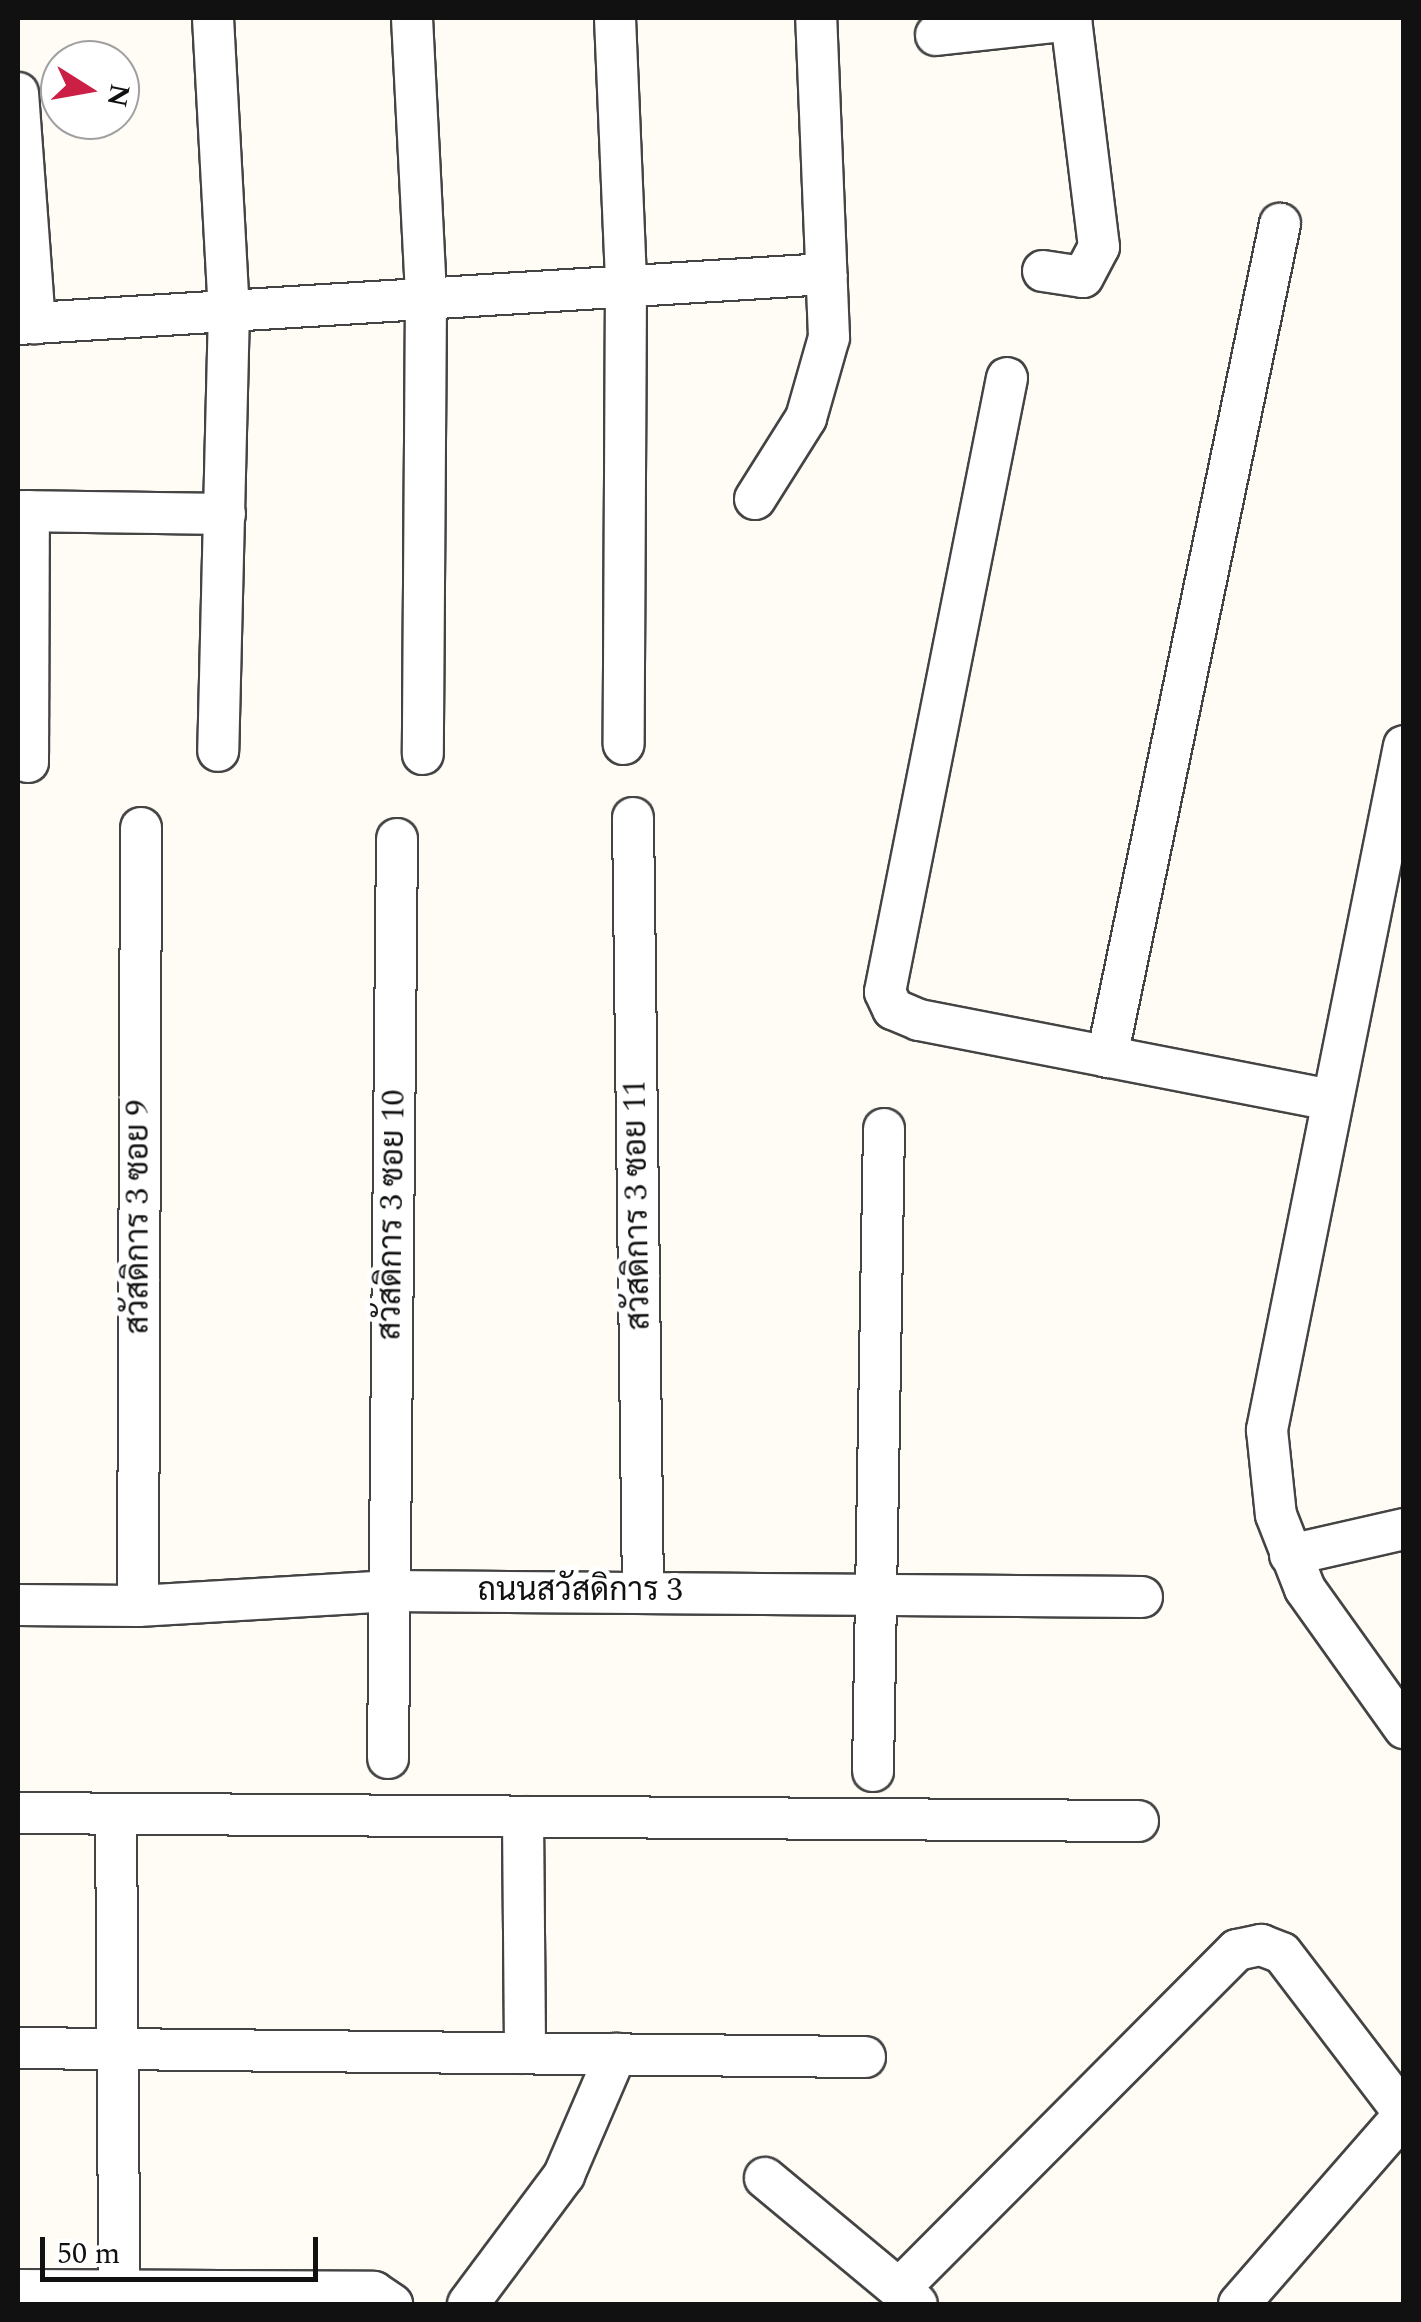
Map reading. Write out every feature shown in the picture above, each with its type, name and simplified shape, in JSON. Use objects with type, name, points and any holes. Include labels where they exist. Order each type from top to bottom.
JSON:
[{"type":"street","points":[[212,18],[229,310],[218,751]]},
{"type":"street","points":[[412,18],[426,298],[423,754]]},
{"type":"street","points":[[615,18],[626,286],[624,744]]},
{"type":"street","points":[[755,499],[806,418],[821,380],[829,338],[816,18]]},
{"type":"street","points":[[936,35],[1071,19],[1100,247],[1083,277],[1043,272]]},
{"type":"street","points":[[18,92],[26,323],[826,274]]},
{"type":"street","points":[[1107,1057],[1280,224]]},
{"type":"street","points":[[1007,378],[885,992],[893,1009],[919,1020],[1330,1100]]},
{"type":"street","points":[[28,762],[23,511],[225,514]]},
{"type":"street","points":[[1404,746],[1330,1100],[1267,1430],[1267,1474],[1290,1556],[1322,1619],[1404,1728]]},
{"type":"street","name":"สวัสดิการ 3 ซอย 11","points":[[633,818],[643,1592]]},
{"type":"street","name":"สวัสดิการ 3 ซอย 9","points":[[138,1606],[141,828]]},
{"type":"street","name":"สวัสดิการ 3 ซอย 10","points":[[388,1758],[397,839]]},
{"type":"street","points":[[873,1771],[881,1592],[884,1129]]},
{"type":"street","points":[[1290,1556],[1404,1528]]},
{"type":"street","name":"ถนนสวัสดิการ 3","points":[[18,1605],[138,1606],[388,1591],[1142,1597]]},
{"type":"street","points":[[18,1813],[1138,1821]]},
{"type":"street","points":[[116,1814],[119,2297]]},
{"type":"street","points":[[523,1816],[525,2053]]},
{"type":"street","points":[[765,2178],[908,2297],[1238,1950],[1261,1945],[1282,1953],[1404,2114],[1240,2304]]},
{"type":"street","points":[[18,2048],[865,2057]]},
{"type":"street","points":[[468,2304],[564,2175],[616,2054]]},
{"type":"street","points":[[18,2290],[119,2297],[374,2292],[392,2304]]}]
